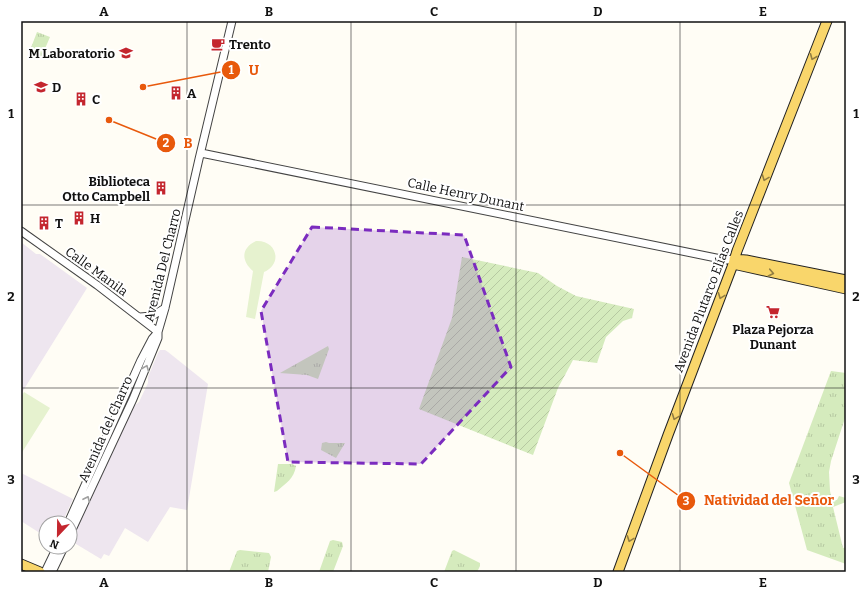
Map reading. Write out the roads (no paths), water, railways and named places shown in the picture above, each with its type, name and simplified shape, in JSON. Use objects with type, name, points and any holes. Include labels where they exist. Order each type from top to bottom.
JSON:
[{"type":"main road","name":"Avenida Plutarco Elías Calles","points":[[618,572],[731,261],[827,21]]},
{"type":"main road","name":"Calle Henry Dunant","points":[[731,261],[746,260],[846,280]]},
{"type":"main road","name":"Calle Henry Dunant","points":[[731,261],[808,281],[846,289]]},
{"type":"main road","points":[[21,564],[40,572]]},
{"type":"street","name":"Avenida Del Charro","points":[[72,515],[141,360],[152,339],[158,332],[165,308],[232,21]]},
{"type":"street","name":"Calle Henry Dunant","points":[[201,153],[731,261]]},
{"type":"street","name":"Calle Manila","points":[[21,231],[97,285],[158,332]]},
{"type":"street","points":[[140,317],[152,316],[165,308]]},
{"type":"street","name":"Avenida del Charro","points":[[78,517],[133,399],[158,338],[158,332]]},
{"type":"street","points":[[45,572],[53,555]]},
{"type":"street","points":[[52,572],[60,555]]},
{"type":"place","name":"Trento","points":[[218,44]]},
{"type":"place","name":"M Laboratorio","points":[[126,53]]},
{"type":"place","name":"D","points":[[41,87]]},
{"type":"place","name":"U","points":[[143,87]]},
{"type":"place","name":"A","points":[[176,93]]},
{"type":"place","name":"C","points":[[81,99]]},
{"type":"place","name":"B","points":[[109,120]]},
{"type":"place","name":"Biblioteca Otto Campbell","points":[[161,188]]},
{"type":"place","name":"H","points":[[79,218]]},
{"type":"place","name":"T","points":[[44,223]]},
{"type":"place","name":"Plaza Pejorza Dunant","points":[[773,312]]},
{"type":"place","name":"Natividad del Señor","points":[[620,453]]}]
